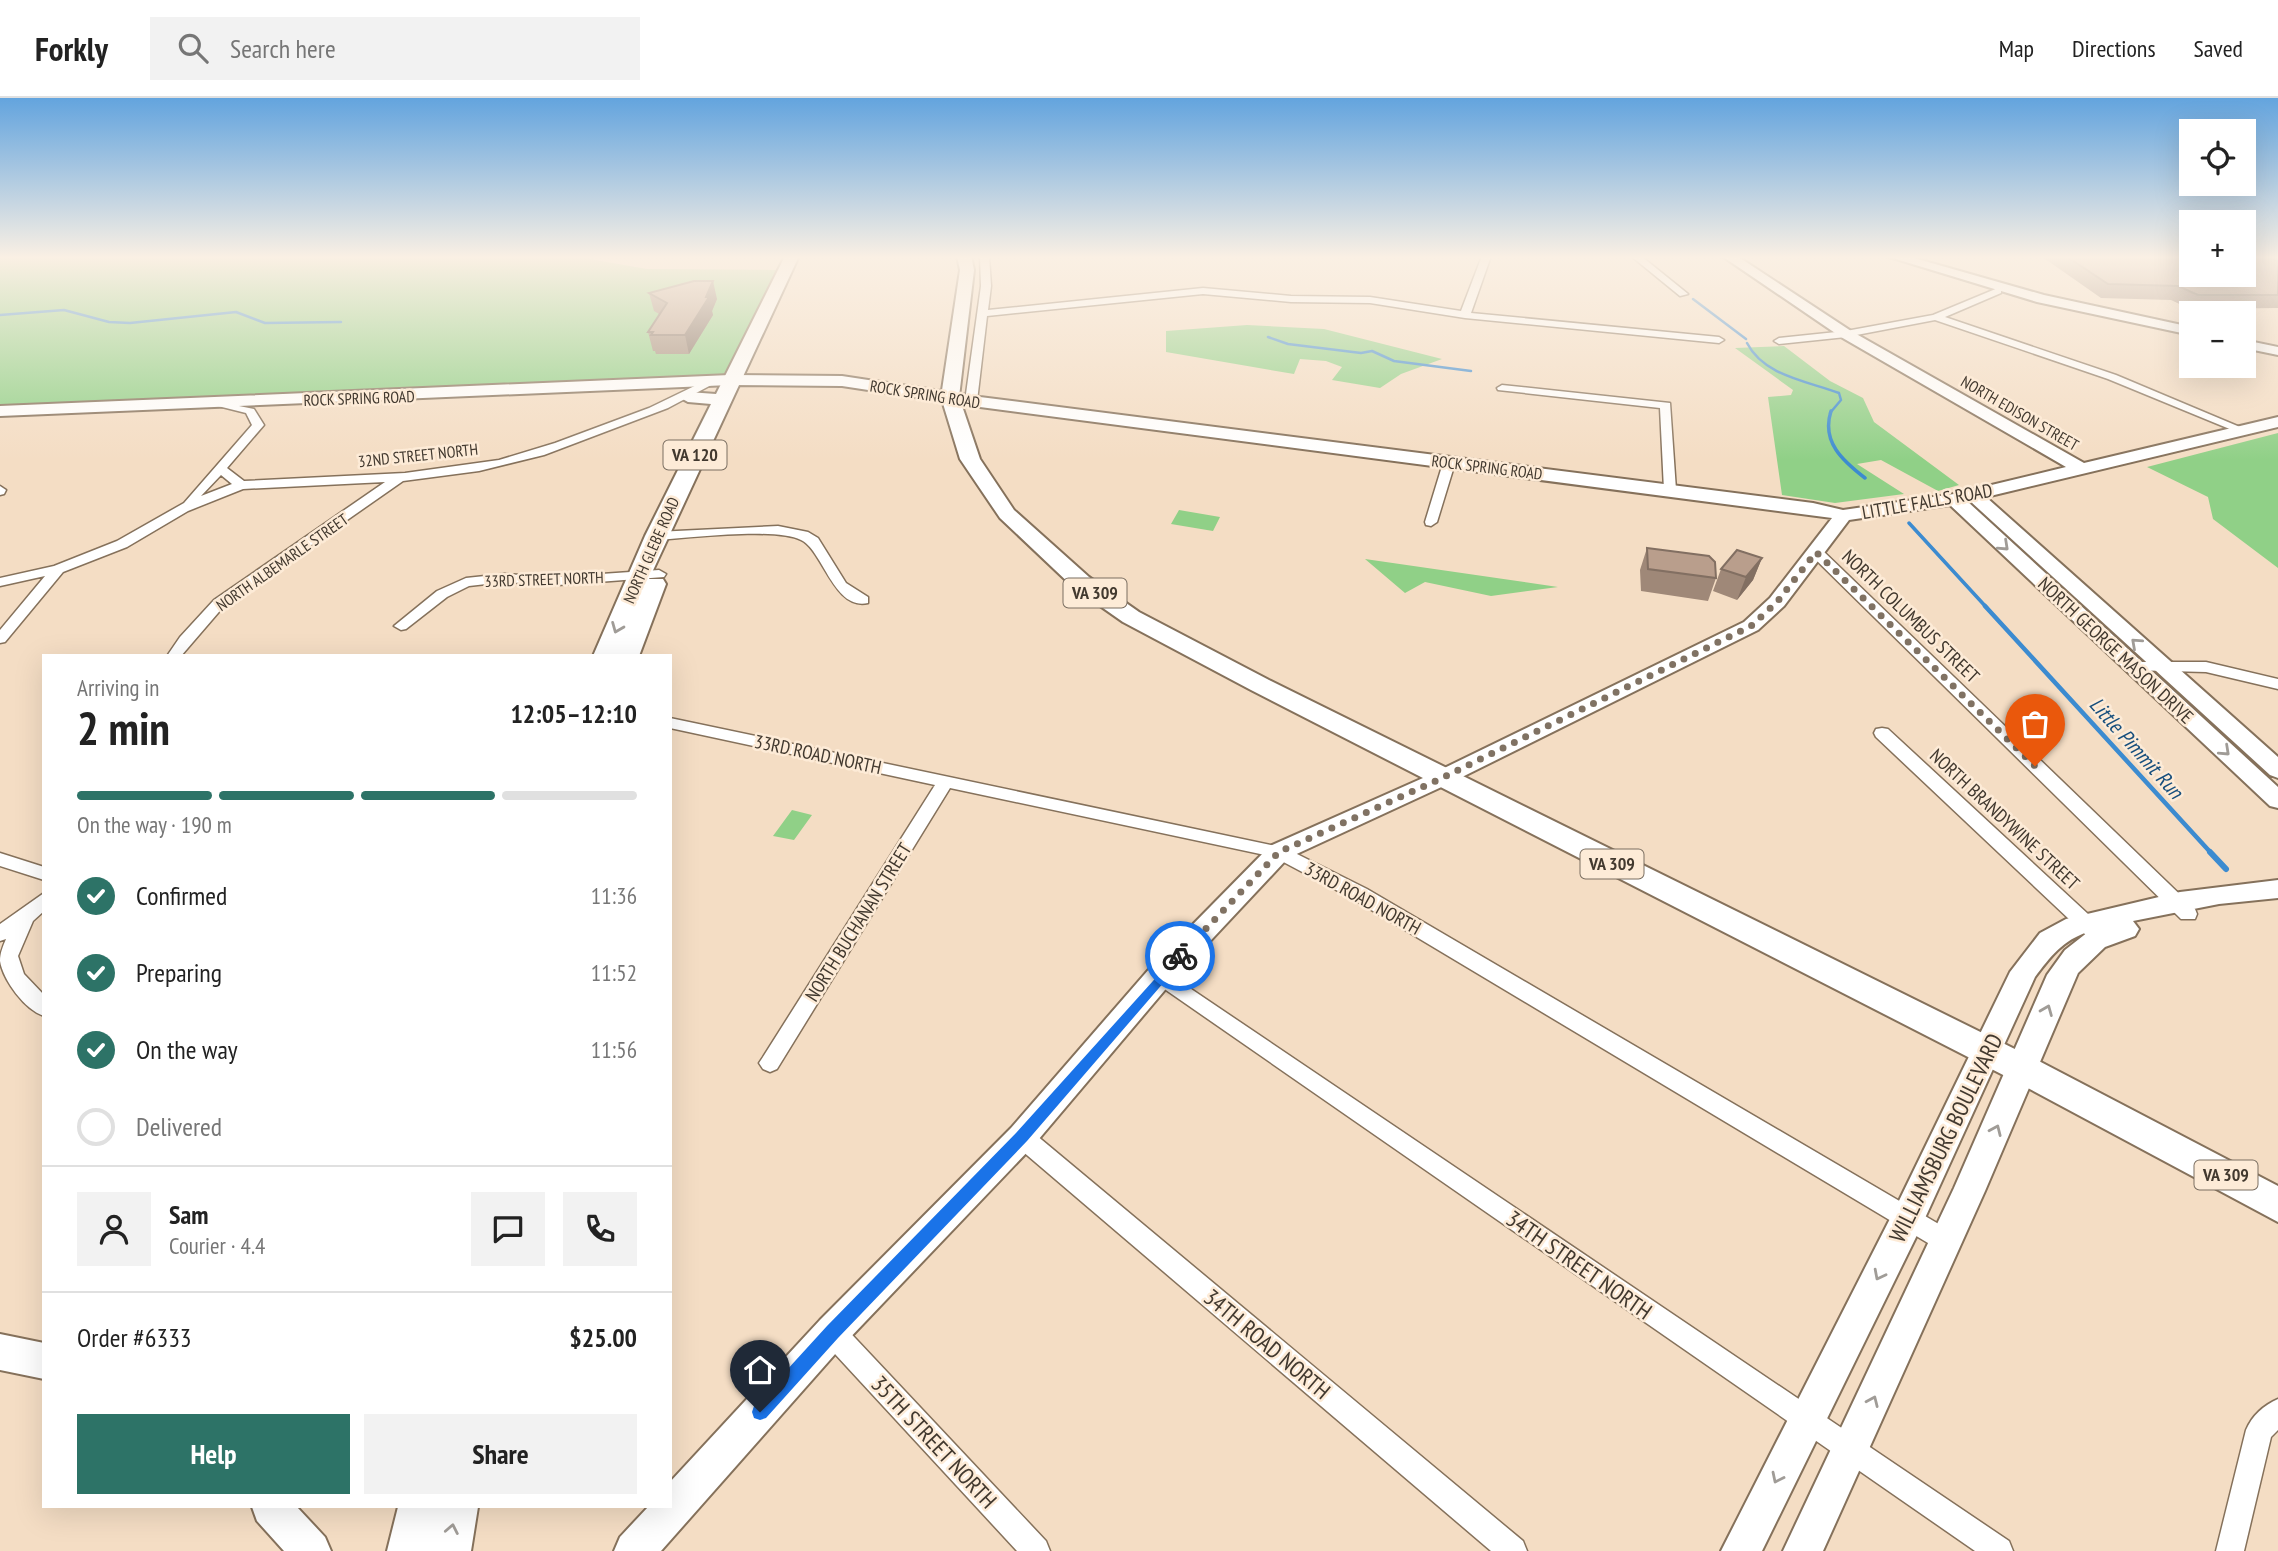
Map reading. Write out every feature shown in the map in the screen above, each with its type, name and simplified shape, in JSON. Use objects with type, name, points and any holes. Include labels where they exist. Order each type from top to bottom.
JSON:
[{"type":"main road","name":"NORTH GLEBE ROAD","points":[[606,654],[649,574],[762,324]]},
{"type":"main road","name":"NORTH GLEBE ROAD","points":[[666,536],[721,400],[738,380],[768,324]]},
{"type":"main road","name":"VA 309","points":[[964,324],[960,399],[971,459],[989,491],[1033,541],[1081,582],[1131,617],[1440,779],[2023,1069],[2278,1205]]},
{"type":"main road","points":[[688,397],[721,400]]},
{"type":"main road","name":"NORTH GLEBE ROAD","points":[[628,654],[649,574]]},
{"type":"main road","points":[[417,1538],[455,1508]]},
{"type":"street","points":[[960,399],[979,324]]},
{"type":"street","points":[[1554,324],[1719,340]]},
{"type":"street","name":"NORTH EDISON STREET","points":[[1831,324],[2080,468]]},
{"type":"street","points":[[1779,341],[1846,334],[1900,324]]},
{"type":"street","points":[[1956,324],[2112,377],[2241,430]]},
{"type":"street","points":[[2149,324],[2179,330]]},
{"type":"street","points":[[2151,324],[2179,330]]},
{"type":"street","points":[[2256,344],[2278,349]]},
{"type":"street","name":"ROCK SPRING ROAD","points":[[0,411],[218,404],[255,407],[738,380],[842,381],[1449,463],[1813,508],[1843,515]]},
{"type":"street","name":"32ND STREET NORTH","points":[[183,508],[241,485],[399,478],[460,471],[520,458],[688,397],[709,382]]},
{"type":"street","points":[[1502,388],[1666,405],[1670,490]]},
{"type":"street","points":[[0,582],[58,569],[121,544],[183,508],[258,425],[255,407]]},
{"type":"street","name":"LITTLE FALLS ROAD","points":[[634,1551],[832,1332],[1021,1137],[1160,976],[1279,852],[1440,779],[1751,626],[1777,602],[1843,515],[1964,497],[2278,422]]},
{"type":"street","points":[[1431,522],[1449,463]]},
{"type":"street","points":[[220,469],[241,485]]},
{"type":"street","name":"NORTH ALBEMARLE STREET","points":[[175,654],[219,603],[399,478]]},
{"type":"street","name":"NORTH GEORGE MASON DRIVE","points":[[1964,497],[2134,667],[2278,800]]},
{"type":"street","name":"NORTH GEORGE MASON DRIVE","points":[[1964,497],[2163,667],[2278,770]]},
{"type":"street","points":[[666,536],[778,530],[803,535],[814,541],[841,586],[863,600]]},
{"type":"street","name":"NORTH COLUMBUS STREET","points":[[1816,552],[2181,908]]},
{"type":"street","points":[[0,639],[58,569]]},
{"type":"street","name":"33RD STREET NORTH","points":[[401,626],[442,594],[466,582],[504,578],[558,581],[649,574]]},
{"type":"street","points":[[2134,667],[2206,667],[2278,684]]},
{"type":"street","name":"33RD ROAD NORTH","points":[[672,723],[1279,852],[1360,894],[1946,1241]]},
{"type":"street","name":"NORTH BRANDYWINE STREET","points":[[1882,733],[2092,929]]},
{"type":"street","name":"NORTH BUCHANAN STREET","points":[[770,1063],[946,782]]},
{"type":"street","points":[[0,859],[42,873]]},
{"type":"street","name":"WILLIAMSBURG BOULEVARD","points":[[1741,1551],[1908,1218],[2024,972],[2040,948],[2061,932],[2092,929],[2242,890],[2278,889]]},
{"type":"street","points":[[0,934],[42,902]]},
{"type":"street","name":"WILLIAMSBURG BOULEVARD","points":[[2181,908],[2278,903]]},
{"type":"street","points":[[25,916],[8,956],[16,978],[42,1006]]},
{"type":"street","name":"WILLIAMSBURG BOULEVARD","points":[[1802,1551],[1946,1241],[2023,1069],[2061,975],[2092,929]]},
{"type":"street","name":"34TH STREET NORTH","points":[[1160,976],[1999,1551]]},
{"type":"street","name":"34TH ROAD NORTH","points":[[1021,1137],[1513,1551]]},
{"type":"street","name":"35TH STREET NORTH","points":[[832,1332],[1036,1551]]},
{"type":"street","points":[[0,1352],[42,1361]]},
{"type":"street","points":[[2230,1551],[2259,1430],[2278,1412]]},
{"type":"street","points":[[272,1508],[311,1551]]},
{"type":"green space","points":[[0,324],[752,324],[724,374],[672,382],[0,408]]},
{"type":"green space","points":[[1247,325],[1324,329],[1442,359],[1401,374],[1380,388],[1332,380],[1342,367],[1326,361],[1300,359],[1294,374],[1166,352],[1166,331]]},
{"type":"green space","points":[[1784,346],[1830,381],[1863,398],[1874,422],[1959,485],[1938,491],[1881,460],[1857,464],[1904,494],[1835,503],[1782,495],[1768,397],[1791,395],[1793,390],[1735,348]]},
{"type":"green space","points":[[2278,433],[2278,568],[2213,519],[2208,497],[2147,467]]},
{"type":"green space","points":[[1179,510],[1220,517],[1213,531],[1171,524]]},
{"type":"green space","points":[[1365,559],[1558,587],[1491,596],[1425,582],[1405,593]]},
{"type":"green space","points":[[792,810],[812,815],[794,840],[773,836]]},
{"type":"building","points":[[653,324],[692,324],[685,335],[651,335],[653,332],[648,332]]},
{"type":"building","points":[[1647,548],[1709,556],[1715,562],[1716,578],[1648,569]]},
{"type":"building","points":[[1737,550],[1762,558],[1746,577],[1721,569]]},
{"type":"waterway","name":"Little Pimmit Run","points":[[1726,324],[1746,339]]},
{"type":"waterway","points":[[1268,337],[1288,344],[1361,353],[1372,351],[1394,361],[1471,371]]},
{"type":"waterway","name":"Little Pimmit Run","points":[[1747,343],[1764,363],[1775,370],[1839,393],[1841,400],[1831,412]]},
{"type":"waterway","name":"Little Pimmit Run","points":[[1831,412],[1829,432],[1836,450],[1865,478]]},
{"type":"waterway","name":"Little Pimmit Run","points":[[1909,523],[1987,608]]},
{"type":"waterway","name":"Little Pimmit Run","points":[[1985,606],[2212,854]]},
{"type":"waterway","name":"Little Pimmit Run","points":[[2210,852],[2226,869]]},
{"type":"way so far","points":[[1180,956],[1279,852],[1440,779],[1751,626],[1777,602],[1816,552],[2035,766]]},
{"type":"route","points":[[760,1412],[832,1332],[1021,1137],[1180,956]]}]
